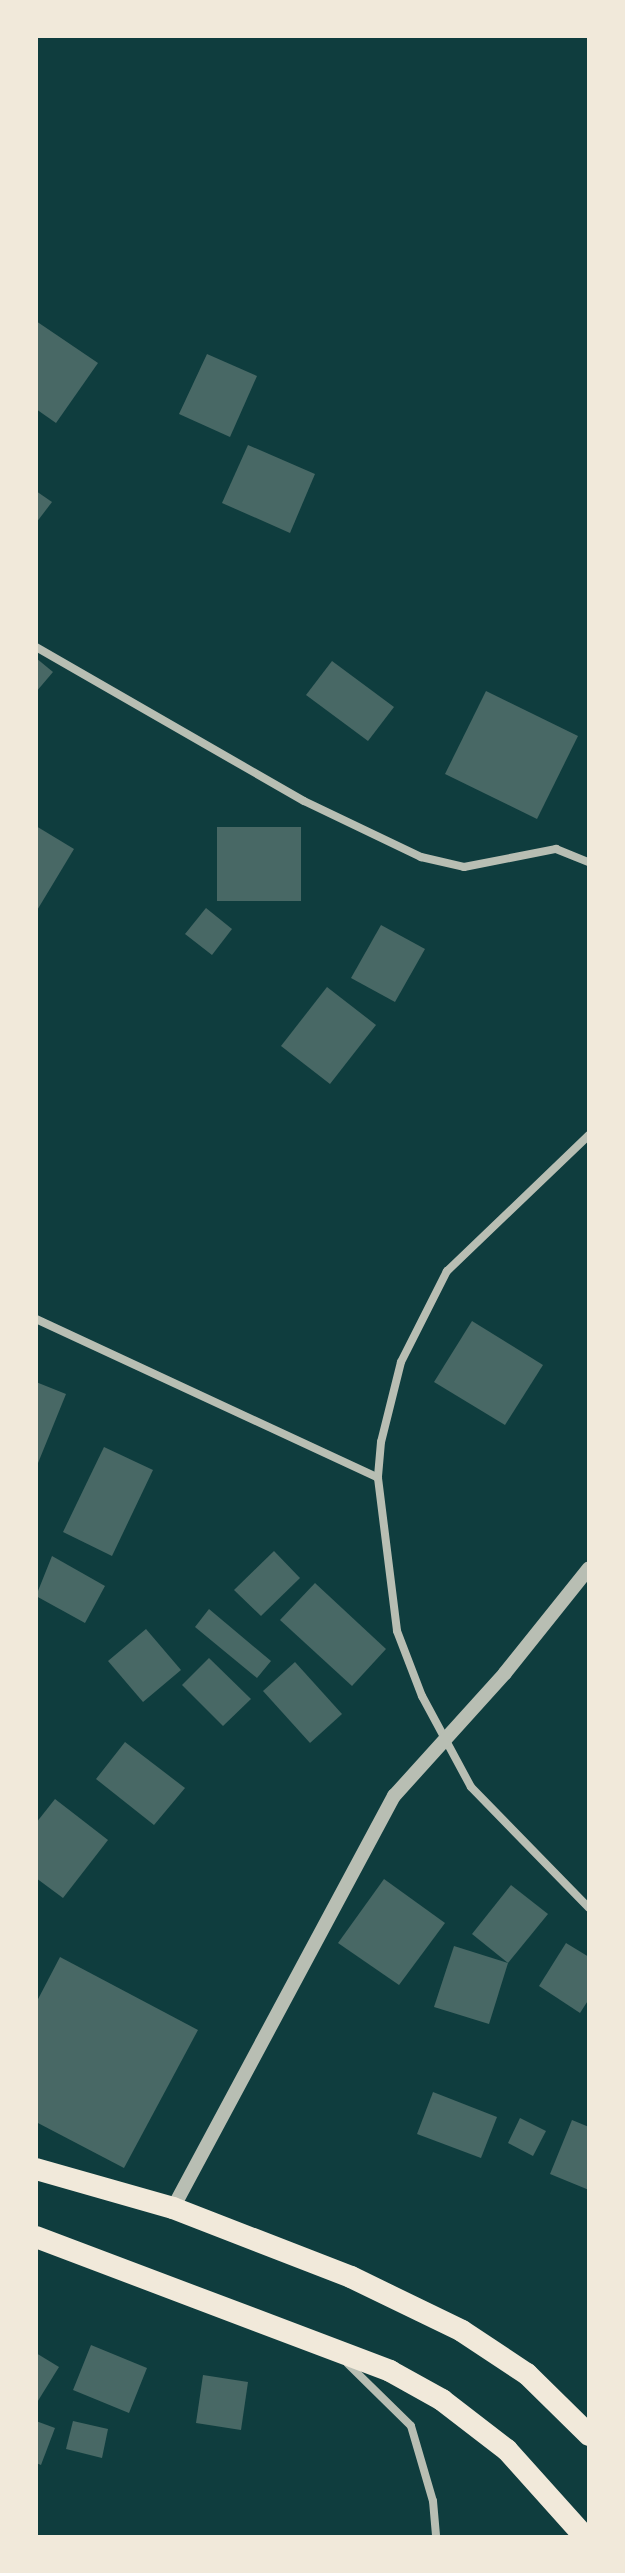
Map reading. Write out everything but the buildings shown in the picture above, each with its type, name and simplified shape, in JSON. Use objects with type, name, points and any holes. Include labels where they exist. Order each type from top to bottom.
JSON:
[{"type":"highway","points":[[36,2169],[173,2208],[351,2277],[462,2331],[527,2374],[589,2435]]},
{"type":"highway","points":[[36,2237],[362,2357],[442,2400],[507,2450],[585,2537]]},
{"type":"street","points":[[36,647],[304,801],[421,857],[464,867],[556,849],[589,862]]},
{"type":"street","points":[[589,1135],[447,1271],[401,1362],[389,1401],[378,1478],[397,1631],[446,1742],[471,1787],[589,1908]]},
{"type":"street","points":[[36,1319],[378,1478]]},
{"type":"street","points":[[173,2208],[365,1841],[417,1766],[446,1742],[589,1568]]},
{"type":"street","points":[[318,2341],[365,2377],[411,2426],[433,2501],[436,2537]]}]
